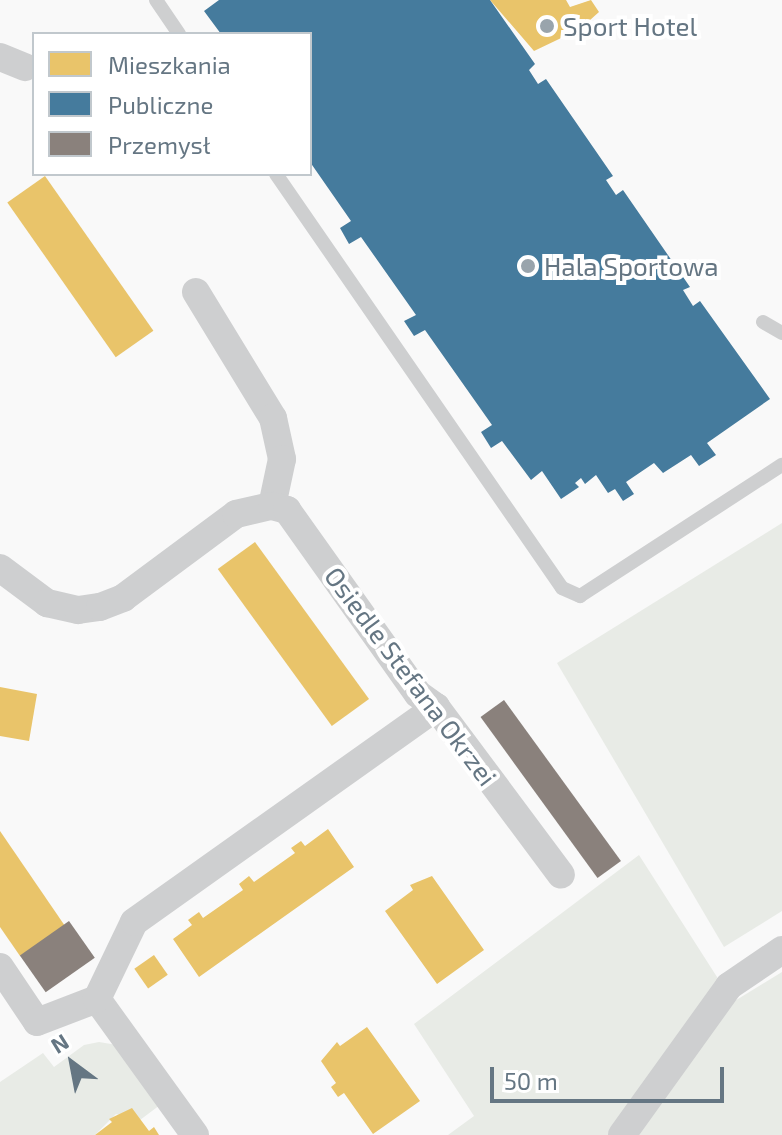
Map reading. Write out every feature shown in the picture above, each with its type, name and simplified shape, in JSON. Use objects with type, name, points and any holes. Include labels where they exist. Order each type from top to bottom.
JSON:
[{"type":"street","points":[[0,568],[29,592],[68,608],[100,607],[123,598],[236,514],[272,506],[282,459],[273,418],[196,292]]},
{"type":"street","name":"Osiedle Stefana Okrzei","points":[[272,506],[287,510],[418,694],[436,707],[561,875]]},
{"type":"street","points":[[0,591],[29,592]]},
{"type":"street","points":[[0,967],[37,1022],[97,999],[134,922],[436,707]]},
{"type":"street","points":[[622,1135],[729,986],[782,950]]},
{"type":"street","points":[[97,999],[195,1135]]},
{"type":"lane","points":[[156,0],[178,32]]},
{"type":"lane","points":[[277,176],[562,588],[580,596],[782,465]]},
{"type":"lane","points":[[763,322],[782,333]]},
{"type":"shaded area","points":[[782,523],[782,911],[724,947],[557,663]]},
{"type":"shaded area","points":[[639,855],[733,1002],[782,972],[782,1135],[448,1135],[474,1116],[414,1024]]},
{"type":"shaded area","points":[[99,1042],[117,1045],[160,1105],[140,1120],[116,1114],[95,1135],[0,1135],[0,1082],[43,1053],[54,1067],[84,1045]]},
{"type":"building: Mieszkania","name":"Sport Hotel","points":[[490,0],[566,0],[570,7],[591,0],[599,12],[580,29],[534,51]]},
{"type":"building: Mieszkania","points":[[45,176],[153,331],[116,357],[7,202]]},
{"type":"building: Mieszkania","points":[[255,542],[369,699],[332,726],[218,569]]},
{"type":"building: Mieszkania","points":[[0,687],[37,694],[29,741],[0,736]]},
{"type":"building: Mieszkania","points":[[328,829],[354,867],[199,977],[173,939],[192,925],[188,920],[199,912],[203,918],[243,890],[239,884],[249,876],[254,882],[295,853],[291,848],[301,841],[305,846]]},
{"type":"building: Mieszkania","points":[[0,831],[65,926],[20,956],[0,927]]},
{"type":"building: Mieszkania","points":[[432,876],[484,950],[437,984],[385,911],[413,890],[410,885]]},
{"type":"building: Mieszkania","points":[[154,955],[168,975],[148,988],[134,969]]},
{"type":"building: Mieszkania","points":[[367,1027],[420,1101],[373,1134],[344,1093],[338,1097],[331,1087],[336,1083],[321,1061],[337,1042],[340,1046]]},
{"type":"building: Mieszkania","points":[[132,1108],[149,1131],[154,1127],[159,1135],[95,1135],[112,1122],[109,1119]]},
{"type":"building: Publiczne","name":"Hala Sportowa","points":[[219,0],[490,0],[535,64],[529,70],[538,84],[546,79],[613,176],[606,180],[616,195],[623,190],[690,287],[683,290],[693,306],[700,301],[770,399],[707,443],[716,455],[699,466],[691,455],[663,473],[654,463],[626,482],[634,494],[623,501],[615,489],[608,493],[596,475],[585,484],[581,478],[575,483],[579,487],[561,499],[542,471],[531,480],[502,441],[491,448],[481,432],[492,425],[425,330],[414,336],[404,321],[416,315],[361,237],[349,244],[340,228],[351,221],[312,165],[312,32],[220,32],[204,11]]},
{"type":"building: Przemysł","points":[[504,700],[621,861],[598,878],[481,717]]},
{"type":"building: Przemysł","points":[[69,921],[95,958],[46,992],[20,955]]},
{"type":"place","name":"Sport Hotel","points":[[547,26]]},
{"type":"place","name":"Hala Sportowa","points":[[528,266]]}]
